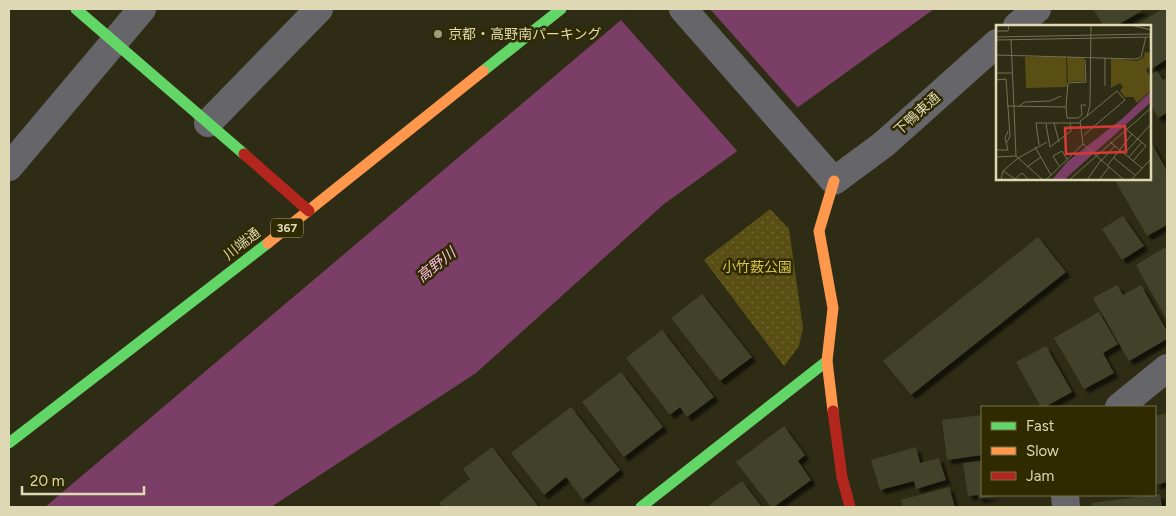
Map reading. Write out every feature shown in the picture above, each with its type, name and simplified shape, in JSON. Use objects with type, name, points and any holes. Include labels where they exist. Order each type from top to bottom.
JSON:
[{"type":"main road","points":[[76,9],[309,211]]},
{"type":"main road","name":"川端通","points":[[9,443],[309,211],[561,9]]},
{"type":"main road","points":[[827,173],[819,231],[833,308],[827,361],[842,477],[850,507]]},
{"type":"main road","points":[[641,507],[827,361]]},
{"type":"street","points":[[9,167],[142,9]]},
{"type":"street","points":[[208,123],[319,9]]},
{"type":"street","points":[[683,9],[827,173]]},
{"type":"street","points":[[1018,25],[1037,9]]},
{"type":"street","name":"下鴨東通","points":[[827,173],[884,144],[996,44]]},
{"type":"street","points":[[1120,406],[1167,368]]},
{"type":"green space","name":"小竹薮公園","points":[[770,209],[789,229],[803,328],[799,346],[784,366],[704,260]]},
{"type":"water","name":"高野川","points":[[634,9],[934,9],[664,204],[476,373],[271,507],[45,507]]},
{"type":"pier","points":[[632,9],[710,9],[799,109],[739,153],[620,19]]},
{"type":"building","points":[[1093,9],[1145,9],[1118,25],[1103,25]]},
{"type":"building","points":[[1163,9],[1167,9],[1167,59],[1151,69],[1151,25],[1136,25]]},
{"type":"building","points":[[1157,71],[1163,80],[1167,77],[1167,113],[1158,118],[1151,106],[1151,74]]},
{"type":"building","points":[[1151,142],[1167,171],[1167,225],[1147,236],[1115,180],[1151,180]]},
{"type":"building","points":[[1123,216],[1144,246],[1122,260],[1102,229]]},
{"type":"building","points":[[1038,237],[1066,272],[911,395],[883,361]]},
{"type":"building","points":[[1167,246],[1167,320],[1136,265]]},
{"type":"building","points":[[1117,285],[1123,295],[1141,285],[1167,331],[1167,339],[1129,361],[1093,298]]},
{"type":"building","points":[[702,294],[752,357],[720,381],[671,318]]},
{"type":"building","points":[[1099,312],[1118,344],[1103,353],[1114,373],[1084,389],[1054,338]]},
{"type":"building","points":[[662,330],[714,397],[687,417],[680,407],[670,415],[626,358]]},
{"type":"building","points":[[1046,346],[1072,392],[1047,406],[1040,406],[1016,362]]},
{"type":"building","points":[[621,372],[663,427],[624,457],[582,402]]},
{"type":"building","points":[[571,407],[620,470],[583,500],[566,477],[544,495],[511,453]]},
{"type":"building","points":[[1167,413],[1167,482],[1156,485],[1156,416]]},
{"type":"building","points":[[981,415],[981,455],[947,460],[942,420]]},
{"type":"building","points":[[784,426],[805,455],[798,461],[811,480],[774,507],[771,507],[736,462]]},
{"type":"building","points":[[492,447],[538,506],[443,507],[439,503],[470,479],[463,469]]},
{"type":"building","points":[[916,447],[920,463],[939,458],[946,480],[916,489],[914,481],[880,490],[871,460]]},
{"type":"building","points":[[981,461],[981,496],[998,496],[979,499],[978,495],[968,496],[963,463]]},
{"type":"building","points":[[742,481],[762,507],[707,507]]},
{"type":"building","points":[[949,487],[955,507],[903,507],[901,500]]},
{"type":"building","points":[[1160,494],[1162,507],[1092,507],[1092,503]]},
{"type":"traffic: fast","points":[[76,9],[244,154]]},
{"type":"traffic: fast","points":[[483,71],[561,9]]},
{"type":"traffic: fast","points":[[9,443],[268,243]]},
{"type":"traffic: fast","points":[[641,507],[827,361]]},
{"type":"traffic: slow","points":[[268,243],[483,71]]},
{"type":"traffic: slow","points":[[833,411],[827,361],[833,308],[819,231],[834,181]]},
{"type":"traffic: jam","points":[[244,154],[309,211]]},
{"type":"traffic: jam","points":[[833,411],[842,477],[850,507]]},
{"type":"place","name":"京都・高野南パーキング","points":[[438,34]]}]
